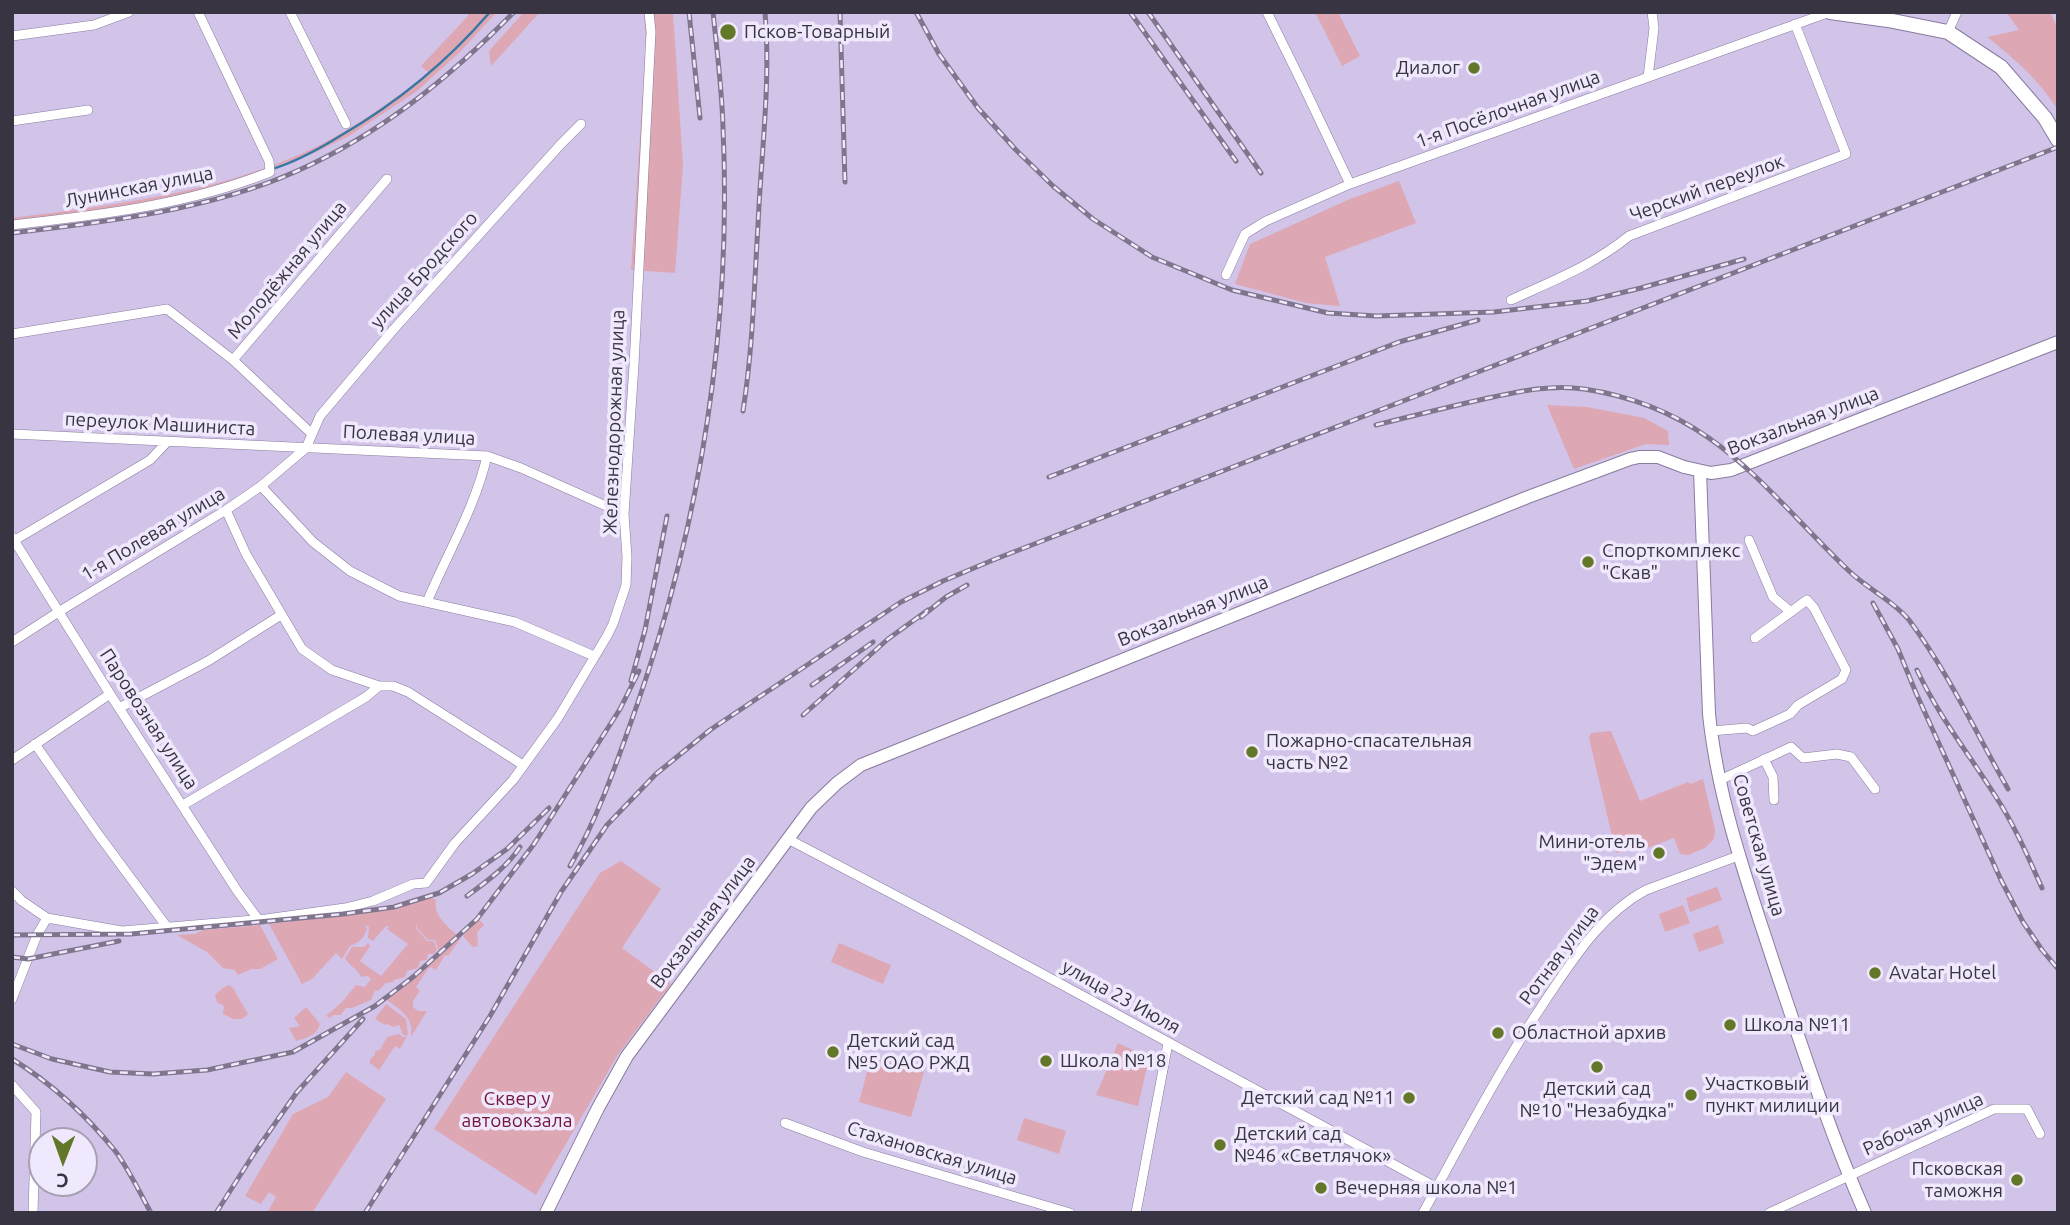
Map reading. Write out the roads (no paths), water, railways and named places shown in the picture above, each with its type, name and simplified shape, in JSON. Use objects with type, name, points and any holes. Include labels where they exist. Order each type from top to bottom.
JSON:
[{"type":"main road","points":[[1830,12],[1948,32],[2001,67],[2045,118],[2058,140]]},
{"type":"main road","name":"Вокзальная улица","points":[[546,1213],[627,1056],[811,808],[861,765],[1630,458],[1658,457],[1711,473],[1745,466],[2058,342]]},
{"type":"main road","name":"Советская улица","points":[[1700,471],[1710,731],[1720,780],[1738,856],[1822,1107],[1865,1213]]},
{"type":"street","points":[[12,36],[94,25],[129,12]]},
{"type":"street","name":"Лунинская улица","points":[[12,225],[131,210],[235,186],[270,172],[269,161],[198,12]]},
{"type":"street","points":[[290,12],[346,124]]},
{"type":"street","name":"Железнодорожная улица","points":[[47,918],[122,931],[167,928],[345,908],[373,901],[413,884],[426,883],[455,844],[513,780],[558,718],[613,624],[626,585],[624,514],[651,32],[649,12]]},
{"type":"street","points":[[1267,12],[1350,184]]},
{"type":"street","points":[[1648,77],[1654,28],[1651,12]]},
{"type":"street","name":"1-я Посёлочная улица","points":[[1226,275],[1245,234],[1266,221],[1350,184],[1830,12]]},
{"type":"street","points":[[1948,32],[1957,12]]},
{"type":"street","name":"Черский переулок","points":[[1511,300],[1590,264],[1629,236],[1846,154],[1795,24]]},
{"type":"street","points":[[12,121],[88,110]]},
{"type":"street","name":"улица Бродского","points":[[306,448],[320,416],[385,340],[581,124]]},
{"type":"street","name":"Молодёжная улица","points":[[12,334],[167,309],[233,360],[387,179]]},
{"type":"street","points":[[233,360],[312,434]]},
{"type":"street","name":"переулок Машиниста","points":[[12,434],[306,448]]},
{"type":"street","points":[[13,539],[150,460],[167,442]]},
{"type":"street","name":"Полевая улица","points":[[306,448],[487,456],[624,514]]},
{"type":"street","name":"1-я Полевая улица","points":[[12,642],[226,510],[261,486],[306,448]]},
{"type":"street","points":[[427,602],[470,510],[487,456]]},
{"type":"street","points":[[261,486],[313,542],[350,571],[399,596],[515,622],[594,656]]},
{"type":"street","points":[[226,510],[246,554],[302,649],[332,670],[379,686],[393,685],[408,692],[523,765]]},
{"type":"street","name":"Паровозная улица","points":[[13,539],[119,708],[258,919]]},
{"type":"street","points":[[1749,540],[1773,597],[1791,612]]},
{"type":"street","points":[[1710,731],[1747,728],[1753,731],[1790,714],[1798,705],[1842,680],[1846,670],[1814,608],[1807,600],[1755,638]]},
{"type":"street","points":[[119,708],[208,661],[281,615]]},
{"type":"street","points":[[183,804],[366,697],[379,686]]},
{"type":"street","points":[[12,760],[110,694]]},
{"type":"street","points":[[35,744],[167,928]]},
{"type":"street","points":[[1720,780],[1791,747],[1803,758],[1837,754],[1851,757],[1875,789]]},
{"type":"street","points":[[1764,759],[1773,777],[1774,800]]},
{"type":"street","name":"улица 23 Июля","points":[[788,839],[963,930],[1437,1188]]},
{"type":"street","name":"Ротная улица","points":[[1423,1213],[1525,1030],[1599,928],[1626,901],[1646,890],[1738,856]]},
{"type":"street","points":[[12,891],[47,918],[37,935],[12,999]]},
{"type":"street","points":[[1136,1213],[1168,1043]]},
{"type":"street","points":[[12,1085],[36,1112],[33,1213]]},
{"type":"street","name":"Рабочая улица","points":[[1849,1176],[1994,1109],[2027,1110],[2040,1134]]},
{"type":"street","name":"Стахановская улица","points":[[785,1123],[863,1152],[1070,1213]]},
{"type":"street","points":[[1769,1213],[1849,1176]]},
{"type":"waterway","points":[[272,169],[316,150],[381,110],[439,65],[490,12]]},
{"type":"railway","points":[[12,233],[121,219],[193,205],[229,196],[297,171],[358,139],[413,102],[465,59],[514,12]]},
{"type":"railway","points":[[689,12],[700,118]]},
{"type":"railway","points":[[570,866],[607,787],[637,705],[679,565],[695,493],[717,348],[725,201],[722,99],[713,12]]},
{"type":"railway","points":[[743,411],[751,341],[765,119],[765,12]]},
{"type":"railway","points":[[840,12],[845,182]]},
{"type":"railway","points":[[916,12],[939,54],[978,108],[1053,186],[1093,219],[1152,257],[1232,290],[1328,313],[1376,316],[1494,312],[1587,301],[1744,259]]},
{"type":"railway","points":[[1130,12],[1236,161]]},
{"type":"railway","points":[[1148,12],[1261,173]]},
{"type":"railway","points":[[365,1213],[490,1016],[561,892],[607,825],[656,774],[710,730],[901,602],[993,560],[2058,147]]},
{"type":"railway","points":[[1049,477],[1399,342],[1478,320]]},
{"type":"railway","points":[[1376,425],[1509,394],[1546,388],[1571,388],[1629,399],[1667,414],[1701,433],[1760,481],[1855,577],[1909,620],[1949,682],[2008,789]]},
{"type":"railway","points":[[631,681],[645,630],[667,516]]},
{"type":"railway","points":[[921,617],[946,597],[967,585]]},
{"type":"railway","points":[[1873,603],[1898,649],[2001,880],[2023,922],[2058,969]]},
{"type":"railway","points":[[803,715],[888,639],[928,610]]},
{"type":"railway","points":[[812,685],[873,642]]},
{"type":"railway","points":[[1917,670],[1945,720],[2003,808],[2042,888]]},
{"type":"railway","points":[[12,1044],[52,1059],[110,1072],[153,1074],[207,1070],[293,1052],[375,1006],[413,977],[477,919],[534,844],[620,709],[639,671]]},
{"type":"railway","points":[[12,935],[131,934],[394,907],[439,893],[472,874],[507,849],[549,808]]},
{"type":"railway","points":[[467,896],[503,868],[520,847]]},
{"type":"railway","points":[[12,957],[28,959],[119,941]]},
{"type":"railway","points":[[216,1213],[297,1092],[363,1019]]},
{"type":"railway","points":[[12,1059],[54,1089],[105,1139],[125,1166],[151,1213]]},
{"type":"place","name":"Псков-Товарный","points":[[728,32]]},
{"type":"place","name":"Диалог","points":[[1474,68]]},
{"type":"place","name":"Спорткомплекс \"Скав\"","points":[[1588,562]]},
{"type":"place","name":"Пожарно-спасательная часть №2","points":[[1252,752]]},
{"type":"place","name":"Мини-отель \"Эдем\"","points":[[1659,853]]},
{"type":"place","name":"Avatar Hotel","points":[[1875,973]]},
{"type":"place","name":"Школа №11","points":[[1730,1025]]},
{"type":"place","name":"Областной архив","points":[[1498,1033]]},
{"type":"place","name":"Детский сад №5 ОАО РЖД","points":[[833,1052]]},
{"type":"place","name":"Школа №18","points":[[1046,1061]]},
{"type":"place","name":"Детский сад №10 \"Незабудка\"","points":[[1597,1067]]},
{"type":"place","name":"Участковый пункт милиции","points":[[1691,1095]]},
{"type":"place","name":"Детский сад №11","points":[[1409,1098]]},
{"type":"place","name":"Детский сад №46 «Светлячок»","points":[[1220,1145]]},
{"type":"place","name":"Псковская таможня","points":[[2017,1180]]},
{"type":"place","name":"Вечерняя школа №1","points":[[1321,1188]]},
{"type":"park label","name":"Сквер у автовокзала","points":[[517,1110]]}]
